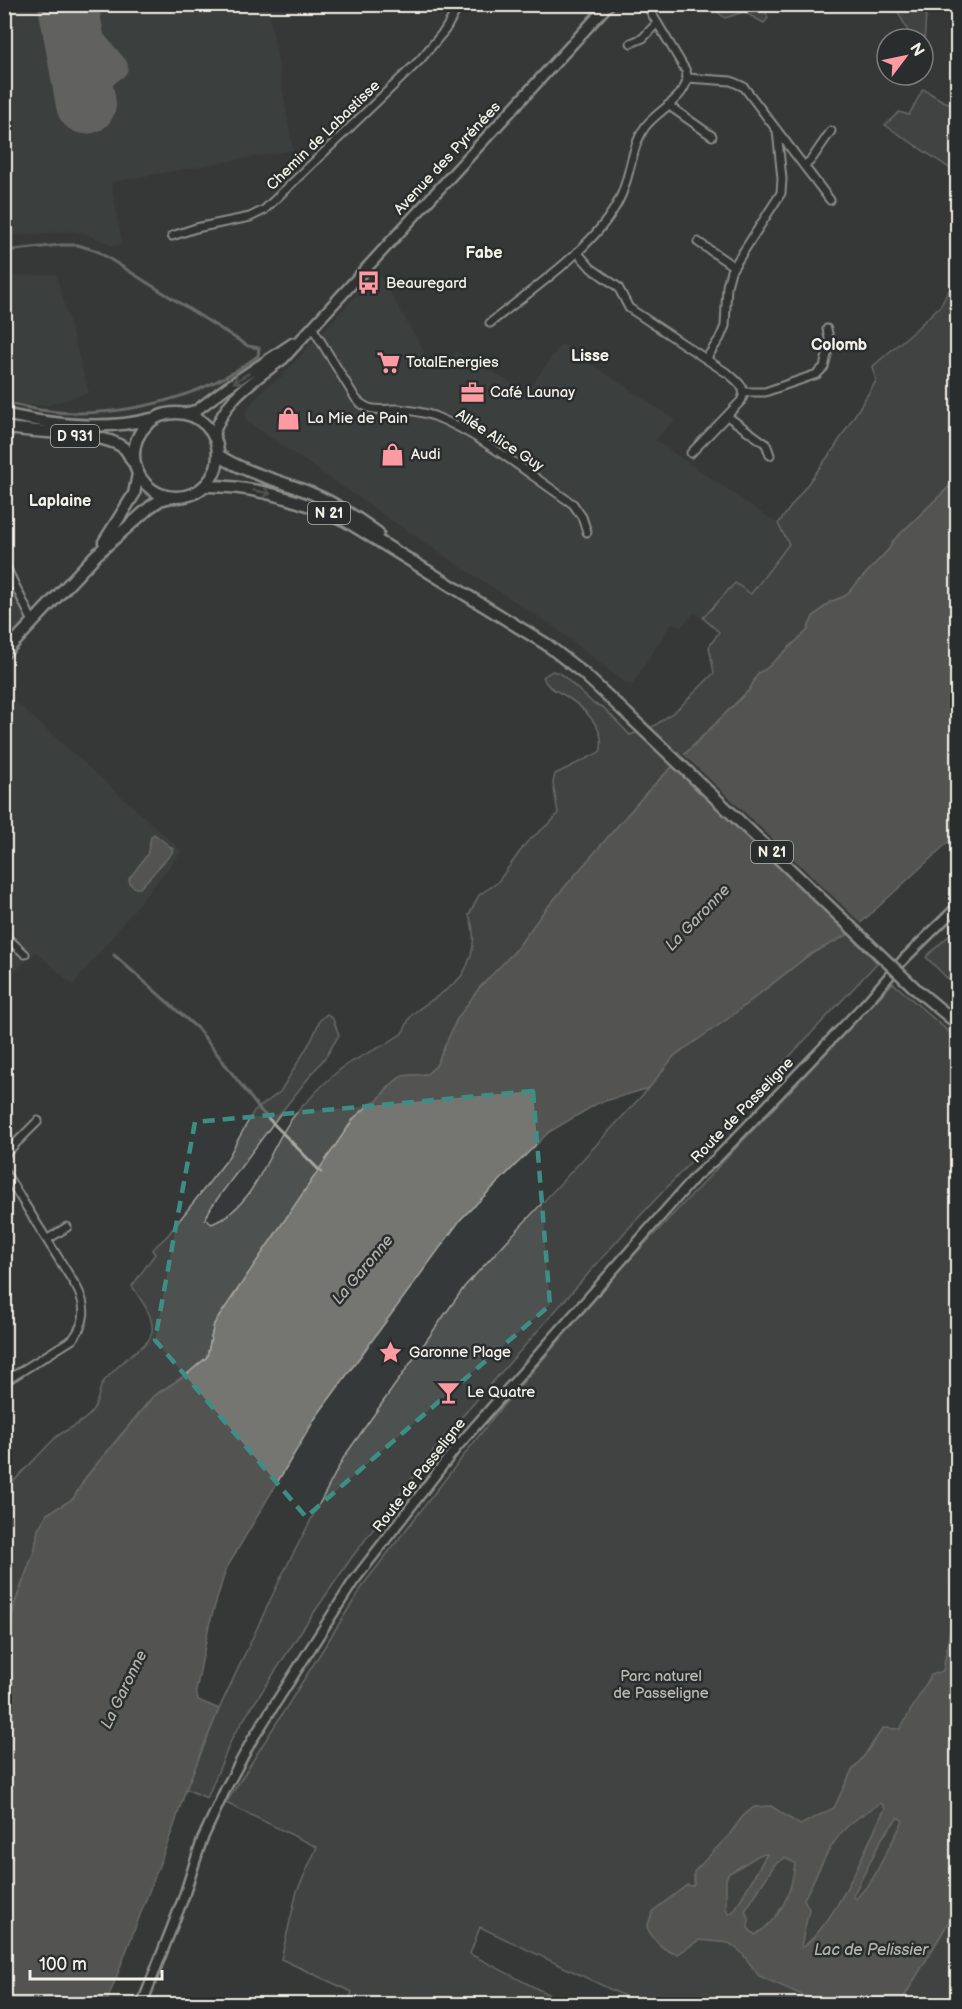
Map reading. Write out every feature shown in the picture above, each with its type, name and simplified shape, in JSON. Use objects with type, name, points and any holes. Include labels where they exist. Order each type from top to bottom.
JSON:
[{"type":"main road","name":"Avenue des Pyrénées","points":[[213,436],[219,419],[230,402],[247,386],[284,359],[609,4]]},
{"type":"main road","name":"Avenue des Pyrénées","points":[[185,413],[207,404],[226,387],[279,353],[309,330]]},
{"type":"main road","points":[[4,653],[96,555],[150,507],[160,500],[194,493],[212,477],[218,455],[213,436],[197,418],[185,413],[164,414],[154,418],[144,427],[136,439],[133,452],[136,470],[134,494],[96,555]]},
{"type":"main road","name":"D 931","points":[[4,414],[31,420],[84,425],[127,425],[154,418]]},
{"type":"main road","name":"D 931","points":[[4,427],[25,432],[96,438],[111,442],[123,447],[136,470]]},
{"type":"main road","name":"N 21","points":[[218,455],[236,467],[312,494],[353,514],[392,543],[547,639],[594,676],[957,1024]]},
{"type":"main road","points":[[136,470],[146,485],[158,493],[172,497]]},
{"type":"main road","name":"N 21","points":[[204,486],[228,485],[287,497],[346,521],[546,644],[629,712]]},
{"type":"main road","name":"N 21","points":[[919,989],[957,1018]]},
{"type":"street","name":"Chemin de Labastisse","points":[[172,236],[196,228],[250,217],[264,210],[420,60],[445,30],[460,4]]},
{"type":"street","points":[[490,323],[577,252],[597,232],[612,213],[628,178],[638,138],[651,119],[687,85],[688,78],[682,64],[646,4]]},
{"type":"street","points":[[631,43],[643,38],[657,23]]},
{"type":"street","points":[[688,78],[738,83],[750,94],[830,200]]},
{"type":"street","points":[[668,105],[712,136]]},
{"type":"street","points":[[706,359],[725,326],[727,286],[733,266],[781,193],[782,179],[777,130]]},
{"type":"street","points":[[804,166],[811,160],[831,131]]},
{"type":"street","points":[[698,242],[733,266]]},
{"type":"street","points":[[577,252],[591,268],[618,287],[630,308],[730,375],[742,387],[744,392],[741,401],[691,453]]},
{"type":"street","points":[[744,392],[765,392],[816,374],[824,367],[830,343],[827,329]]},
{"type":"street","name":"Allée Alice Guy","points":[[309,330],[362,406],[378,410],[411,411],[429,415],[458,427],[573,504],[582,517],[587,532]]},
{"type":"street","points":[[727,416],[766,444],[770,455]]},
{"type":"street","points":[[4,563],[33,622]]},
{"type":"street","name":"Route de Passeligne","points":[[142,2004],[183,1899],[202,1840],[226,1788],[252,1740],[353,1582],[456,1448],[696,1176],[717,1158],[866,1003],[904,958],[957,906]]},
{"type":"street","points":[[4,936],[25,954]]},
{"type":"street","points":[[4,1155],[38,1121]]},
{"type":"street","points":[[4,1170],[83,1298],[85,1311],[84,1321],[73,1339],[4,1382]]},
{"type":"street","points":[[48,1239],[67,1227]]},
{"type":"highlighted area","points":[[533,1091],[550,1305],[306,1517],[155,1340],[195,1122]]},
{"type":"shaded area","points":[[5,4],[268,5],[293,150],[111,182],[122,244],[114,246],[84,233],[68,231],[5,236]]},
{"type":"shaded area","points":[[378,272],[433,367],[457,352],[527,392],[561,344],[675,420],[655,440],[778,524],[790,544],[751,594],[734,583],[703,618],[694,613],[681,627],[672,623],[632,685],[625,683],[553,626],[459,566],[246,421],[245,412],[254,400],[265,388],[281,377]]},
{"type":"shaded area","points":[[56,274],[89,393],[48,405],[22,405],[5,399],[5,277]]},
{"type":"shaded area","points":[[5,573],[27,620],[4,642]]},
{"type":"shaded area","points":[[5,692],[182,851],[73,985],[36,952],[5,981]]},
{"type":"green space","points":[[709,5],[763,5],[768,18],[764,23],[744,12],[725,18]]},
{"type":"green space","points":[[890,5],[923,5],[926,13],[925,27],[906,27],[898,12]]},
{"type":"green space","points":[[923,89],[957,106],[957,173],[885,125],[899,112],[909,115]]},
{"type":"green space","points":[[957,275],[957,479],[893,541],[889,549],[845,596],[830,602],[813,617],[807,631],[766,669],[758,673],[750,689],[647,792],[545,910],[515,951],[457,1019],[436,1066],[427,1074],[402,1076],[387,1088],[377,1101],[369,1105],[214,1324],[207,1357],[186,1375],[153,1396],[86,1477],[73,1499],[47,1514],[38,1530],[35,1549],[15,1603],[5,1654],[5,1490],[56,1437],[90,1414],[104,1381],[149,1340],[152,1331],[151,1319],[132,1286],[155,1254],[152,1250],[167,1236],[226,1161],[254,1111],[280,1092],[312,1039],[320,1020],[327,1014],[333,1019],[339,1035],[327,1055],[212,1206],[205,1219],[212,1224],[228,1215],[241,1203],[262,1173],[288,1124],[321,1086],[345,1066],[401,1034],[412,1015],[458,980],[472,953],[473,931],[469,915],[479,895],[497,883],[527,842],[558,813],[553,783],[555,774],[600,752],[600,735],[592,719],[571,700],[549,686],[543,677],[552,671],[560,673],[594,704],[603,707],[630,735],[654,726],[679,708],[714,673],[709,647],[719,632],[703,618],[735,583],[751,594],[789,544],[778,524],[835,447],[876,381],[873,366],[941,305]]},
{"type":"green space","points":[[957,928],[957,988],[926,957]]},
{"type":"green space","points":[[849,934],[877,963],[625,1232],[445,1436],[352,1557],[304,1627],[233,1736],[207,1798],[186,1789],[219,1709],[282,1575],[344,1457],[465,1286],[649,1088],[674,1056],[726,1020],[809,955]]},
{"type":"green space","name":"Parc naturel de Passeligne","points":[[893,983],[949,1032],[957,1036],[957,2004],[641,2004],[480,1927],[470,1954],[567,2004],[348,2004],[352,1992],[281,1959],[297,1891],[317,1847],[226,1803],[366,1581],[496,1414],[624,1266]]},
{"type":"water","name":"La Garonne","points":[[957,479],[957,834],[849,934],[809,955],[726,1020],[674,1056],[649,1088],[598,1103],[549,1132],[461,1219],[316,1417],[226,1569],[209,1625],[196,1691],[198,1700],[219,1709],[186,1789],[106,2004],[5,2004],[5,1654],[15,1603],[35,1549],[38,1530],[47,1514],[73,1499],[86,1477],[154,1396],[186,1375],[207,1357],[214,1324],[354,1118],[377,1101],[402,1076],[427,1074],[436,1066],[457,1019],[479,988],[515,951],[545,910],[647,792],[750,689],[758,673],[766,669],[807,631],[813,617],[830,602],[845,596],[889,549],[893,541]]},
{"type":"water","points":[[154,834],[173,849],[172,853],[140,888],[136,888],[130,884],[129,879],[147,855],[151,837]]},
{"type":"water","name":"Lac de Pelissier","points":[[957,1579],[957,1908],[900,2004],[822,2004],[759,1976],[742,1953],[729,1943],[699,1940],[678,1954],[664,1948],[656,1941],[647,1927],[653,1911],[687,1885],[694,1884],[694,1872],[729,1835],[743,1816],[754,1807],[771,1806],[800,1825],[834,1808],[851,1772],[883,1728],[900,1729],[931,1675],[943,1671],[954,1607],[951,1588]],"holes":[[[881,1803],[885,1808],[839,1902],[828,1920],[802,1948],[809,1909],[804,1899],[836,1840],[857,1818]],[[898,1817],[903,1821],[872,1880],[856,1899],[853,1896],[882,1838]],[[767,1854],[734,1911],[729,1914],[726,1908],[728,1874],[759,1855]],[[785,1858],[795,1863],[791,1884],[778,1913],[764,1929],[755,1935],[748,1928],[749,1919],[745,1911],[775,1864]]]},
{"type":"pier","points":[[682,753],[863,925],[853,935],[672,762]]},
{"type":"waterway","points":[[4,251],[61,245],[78,245],[97,251],[248,346],[259,348],[258,356],[224,378],[178,397],[132,408],[85,413],[62,412],[4,402]]},
{"type":"waterway","points":[[114,955],[198,1029],[261,1111],[321,1172]]},
{"type":"taxiway","points":[[69,4],[76,20],[116,67],[100,80],[88,79],[74,68],[73,57],[76,50]]},
{"type":"runway","points":[[68,4],[86,104]]},
{"type":"place","name":"Beauregard","points":[[368,283]]},
{"type":"place","name":"TotalEnergies","points":[[388,362]]},
{"type":"place","name":"Café Launay","points":[[472,392]]},
{"type":"place","name":"La Mie de Pain","points":[[289,418]]},
{"type":"place","name":"Audi","points":[[393,454]]},
{"type":"place","name":"Garonne Plage","points":[[391,1352]]},
{"type":"place","name":"Le Quatre","points":[[449,1392]]},
{"type":"district","name":"Fabe","points":[[484,252]]},
{"type":"district","name":"Colomb","points":[[839,344]]},
{"type":"district","name":"Lisse","points":[[590,355]]},
{"type":"district","name":"Laplaine","points":[[60,500]]}]
